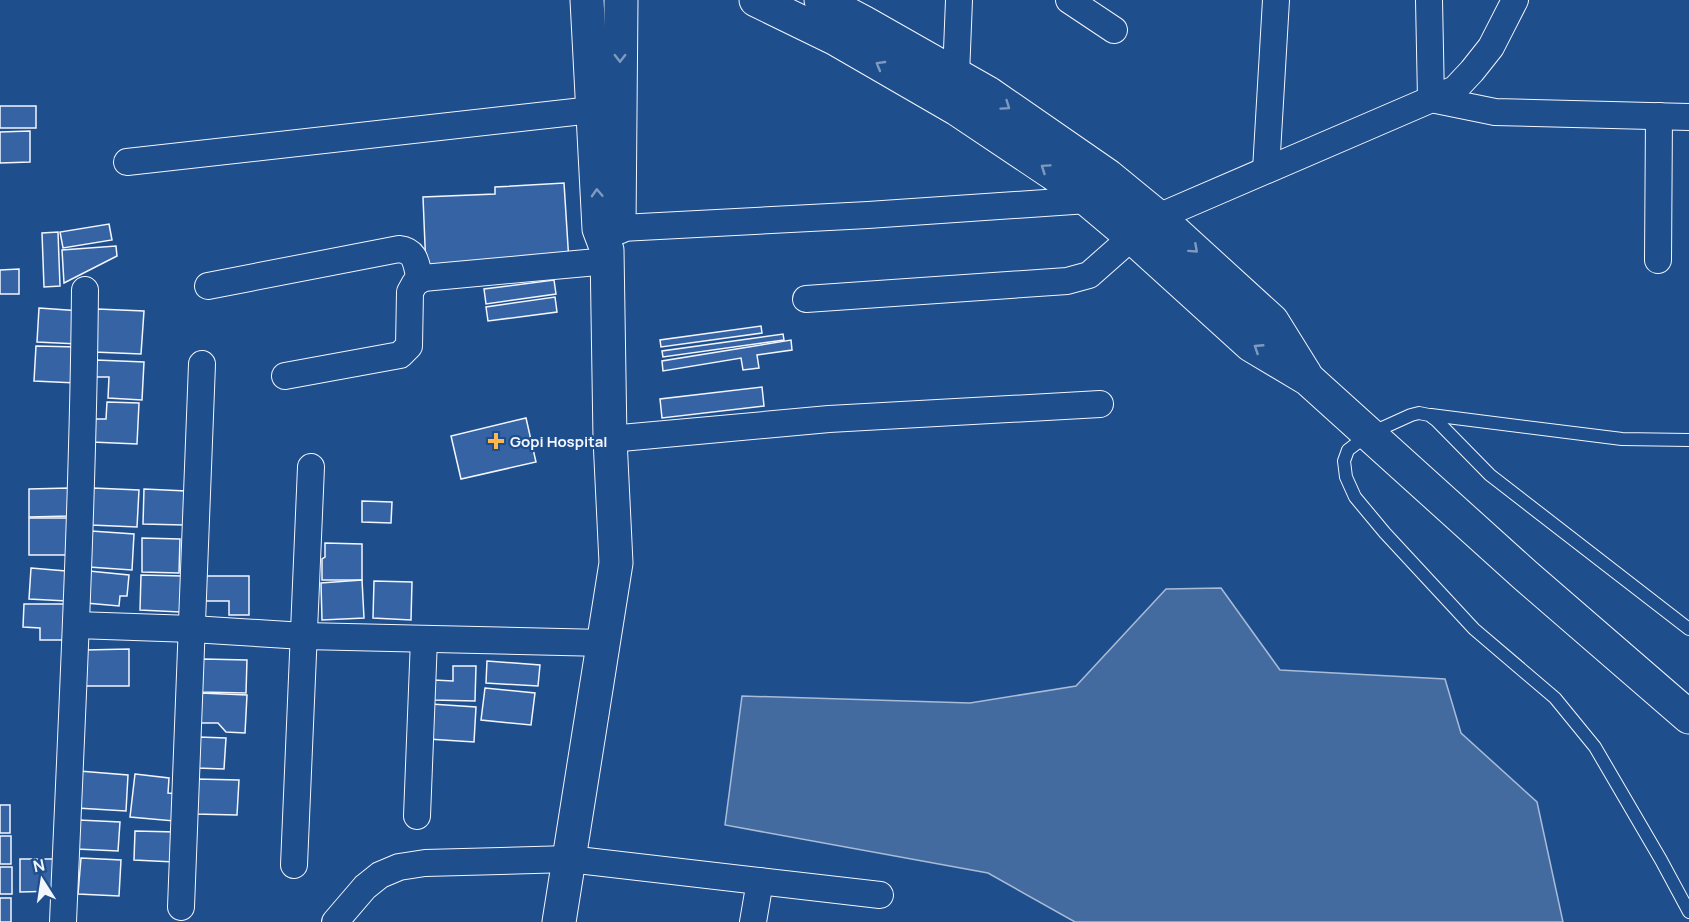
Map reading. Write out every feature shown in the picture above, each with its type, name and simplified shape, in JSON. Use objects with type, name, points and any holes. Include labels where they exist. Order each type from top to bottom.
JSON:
[{"type":"main road","points":[[587,0],[592,110],[608,242]]},
{"type":"main road","points":[[559,922],[616,563],[610,439],[608,242],[621,0]]},
{"type":"main road","points":[[756,0],[836,39],[957,109],[1054,174],[1088,200],[1251,345],[1308,379],[1525,575],[1689,717]]},
{"type":"main road","points":[[821,0],[988,93],[1108,176],[1158,217],[1272,321],[1308,379]]},
{"type":"street","points":[[956,75],[959,0]]},
{"type":"street","points":[[1069,0],[1114,30]]},
{"type":"street","points":[[1266,170],[1276,0]]},
{"type":"street","points":[[1429,0],[1431,99]]},
{"type":"street","points":[[1158,217],[1455,89],[1491,47],[1515,0]]},
{"type":"street","points":[[1431,99],[1495,112],[1689,117]]},
{"type":"street","points":[[127,162],[592,110]]},
{"type":"street","points":[[1658,260],[1659,116]]},
{"type":"street","points":[[285,376],[400,355],[409,346],[410,292],[415,283],[423,278],[608,242],[868,215],[1088,200]]},
{"type":"street","points":[[806,299],[1067,281],[1089,275],[1132,237]]},
{"type":"street","points":[[208,286],[399,249],[408,250],[414,256],[420,280]]},
{"type":"street","points":[[63,922],[84,404],[85,290]]},
{"type":"street","points":[[181,907],[202,364]]},
{"type":"street","points":[[610,439],[829,419],[1100,404]]},
{"type":"street","points":[[294,865],[311,467]]},
{"type":"street","points":[[76,625],[303,636],[604,643]]},
{"type":"street","points":[[417,816],[424,639]]},
{"type":"street","points":[[335,922],[365,887],[380,875],[399,867],[425,863],[569,859],[880,895]]},
{"type":"street","points":[[753,922],[760,881]]},
{"type":"lane","points":[[1689,440],[1622,439],[1419,413],[1369,434],[1348,450],[1344,461],[1346,477],[1355,497],[1385,533],[1474,629],[1555,698],[1595,747],[1689,912]]},
{"type":"lane","points":[[1429,415],[1490,475],[1689,629]]},
{"type":"water","points":[[1221,588],[1280,670],[1445,679],[1461,733],[1537,802],[1563,922],[1075,922],[988,873],[725,825],[742,696],[970,703],[1076,686],[1166,589]]},
{"type":"building","points":[[0,106],[36,106],[36,128],[0,128]]},
{"type":"building","points":[[30,131],[30,162],[0,163],[0,132]]},
{"type":"building","points":[[564,183],[569,262],[426,269],[423,197],[495,194],[495,187]]},
{"type":"building","points":[[109,224],[112,240],[63,248],[60,232]]},
{"type":"building","points":[[58,232],[60,286],[44,287],[42,233]]},
{"type":"building","points":[[116,246],[117,256],[64,283],[62,250]]},
{"type":"building","points":[[19,269],[19,294],[0,294],[0,270]]},
{"type":"building","points":[[554,280],[556,294],[486,304],[484,289]]},
{"type":"building","points":[[555,297],[557,312],[488,321],[486,307]]},
{"type":"building","points":[[39,308],[81,311],[78,344],[37,342]]},
{"type":"building","points":[[97,309],[144,311],[141,354],[94,352]]},
{"type":"building","points":[[761,326],[762,333],[661,347],[660,340]]},
{"type":"building","points":[[783,334],[784,340],[663,357],[662,351]]},
{"type":"building","points":[[791,340],[792,350],[757,355],[759,368],[743,370],[741,358],[663,371],[662,361]]},
{"type":"building","points":[[36,346],[77,347],[76,383],[34,381]]},
{"type":"building","points":[[96,360],[144,362],[142,400],[108,398],[109,377],[96,377]]},
{"type":"building","points":[[762,387],[764,406],[662,418],[660,399]]},
{"type":"building","points":[[107,402],[139,403],[137,444],[92,442],[93,419],[106,419]]},
{"type":"building","points":[[526,418],[536,462],[461,479],[451,436]]},
{"type":"building","points":[[69,488],[70,516],[29,517],[29,489]]},
{"type":"building","points":[[93,488],[139,490],[137,527],[91,525]]},
{"type":"building","points":[[144,489],[186,491],[184,525],[143,524]]},
{"type":"building","points":[[362,501],[392,502],[391,523],[362,522]]},
{"type":"building","points":[[29,518],[68,518],[68,555],[29,555]]},
{"type":"building","points":[[91,531],[134,534],[132,570],[89,567]]},
{"type":"building","points":[[142,538],[180,539],[179,573],[142,572]]},
{"type":"building","points":[[325,543],[362,544],[362,580],[322,580]]},
{"type":"building","points":[[31,568],[66,571],[67,601],[29,599]]},
{"type":"building","points":[[89,571],[129,575],[127,596],[120,596],[119,606],[86,603]]},
{"type":"building","points":[[141,575],[182,576],[180,612],[140,610]]},
{"type":"building","points":[[203,576],[249,576],[249,615],[229,615],[229,601],[203,601]]},
{"type":"building","points":[[362,580],[364,618],[322,620],[321,583]]},
{"type":"building","points":[[374,581],[412,582],[411,620],[373,618]]},
{"type":"building","points":[[24,604],[64,604],[69,640],[40,640],[40,628],[23,627]]},
{"type":"building","points":[[129,649],[129,686],[85,686],[85,650]]},
{"type":"building","points":[[203,659],[247,660],[246,693],[201,692]]},
{"type":"building","points":[[487,661],[540,665],[538,686],[486,683]]},
{"type":"building","points":[[453,666],[476,666],[475,701],[433,700],[434,680],[453,681]]},
{"type":"building","points":[[485,688],[535,693],[531,725],[481,720]]},
{"type":"building","points":[[200,693],[247,695],[245,733],[226,732],[218,723],[199,723]]},
{"type":"building","points":[[431,704],[476,707],[474,742],[428,739]]},
{"type":"building","points":[[199,737],[226,738],[224,769],[197,768]]},
{"type":"building","points":[[79,771],[128,775],[126,811],[77,808]]},
{"type":"building","points":[[135,774],[169,778],[168,793],[178,794],[174,821],[130,817]]},
{"type":"building","points":[[196,779],[239,780],[237,815],[195,814]]},
{"type":"building","points":[[0,805],[10,805],[10,833],[0,833]]},
{"type":"building","points":[[79,820],[120,822],[118,851],[77,849]]},
{"type":"building","points":[[135,831],[176,832],[174,862],[134,860]]},
{"type":"building","points":[[0,836],[11,836],[11,864],[0,864]]},
{"type":"building","points":[[81,858],[121,860],[119,896],[78,894]]},
{"type":"building","points":[[20,859],[58,859],[58,891],[20,892]]},
{"type":"building","points":[[0,867],[12,867],[12,894],[0,894]]},
{"type":"building","points":[[0,898],[11,898],[11,922],[0,922]]},
{"type":"place","name":"Gopi Hospital","points":[[496,441]]}]
